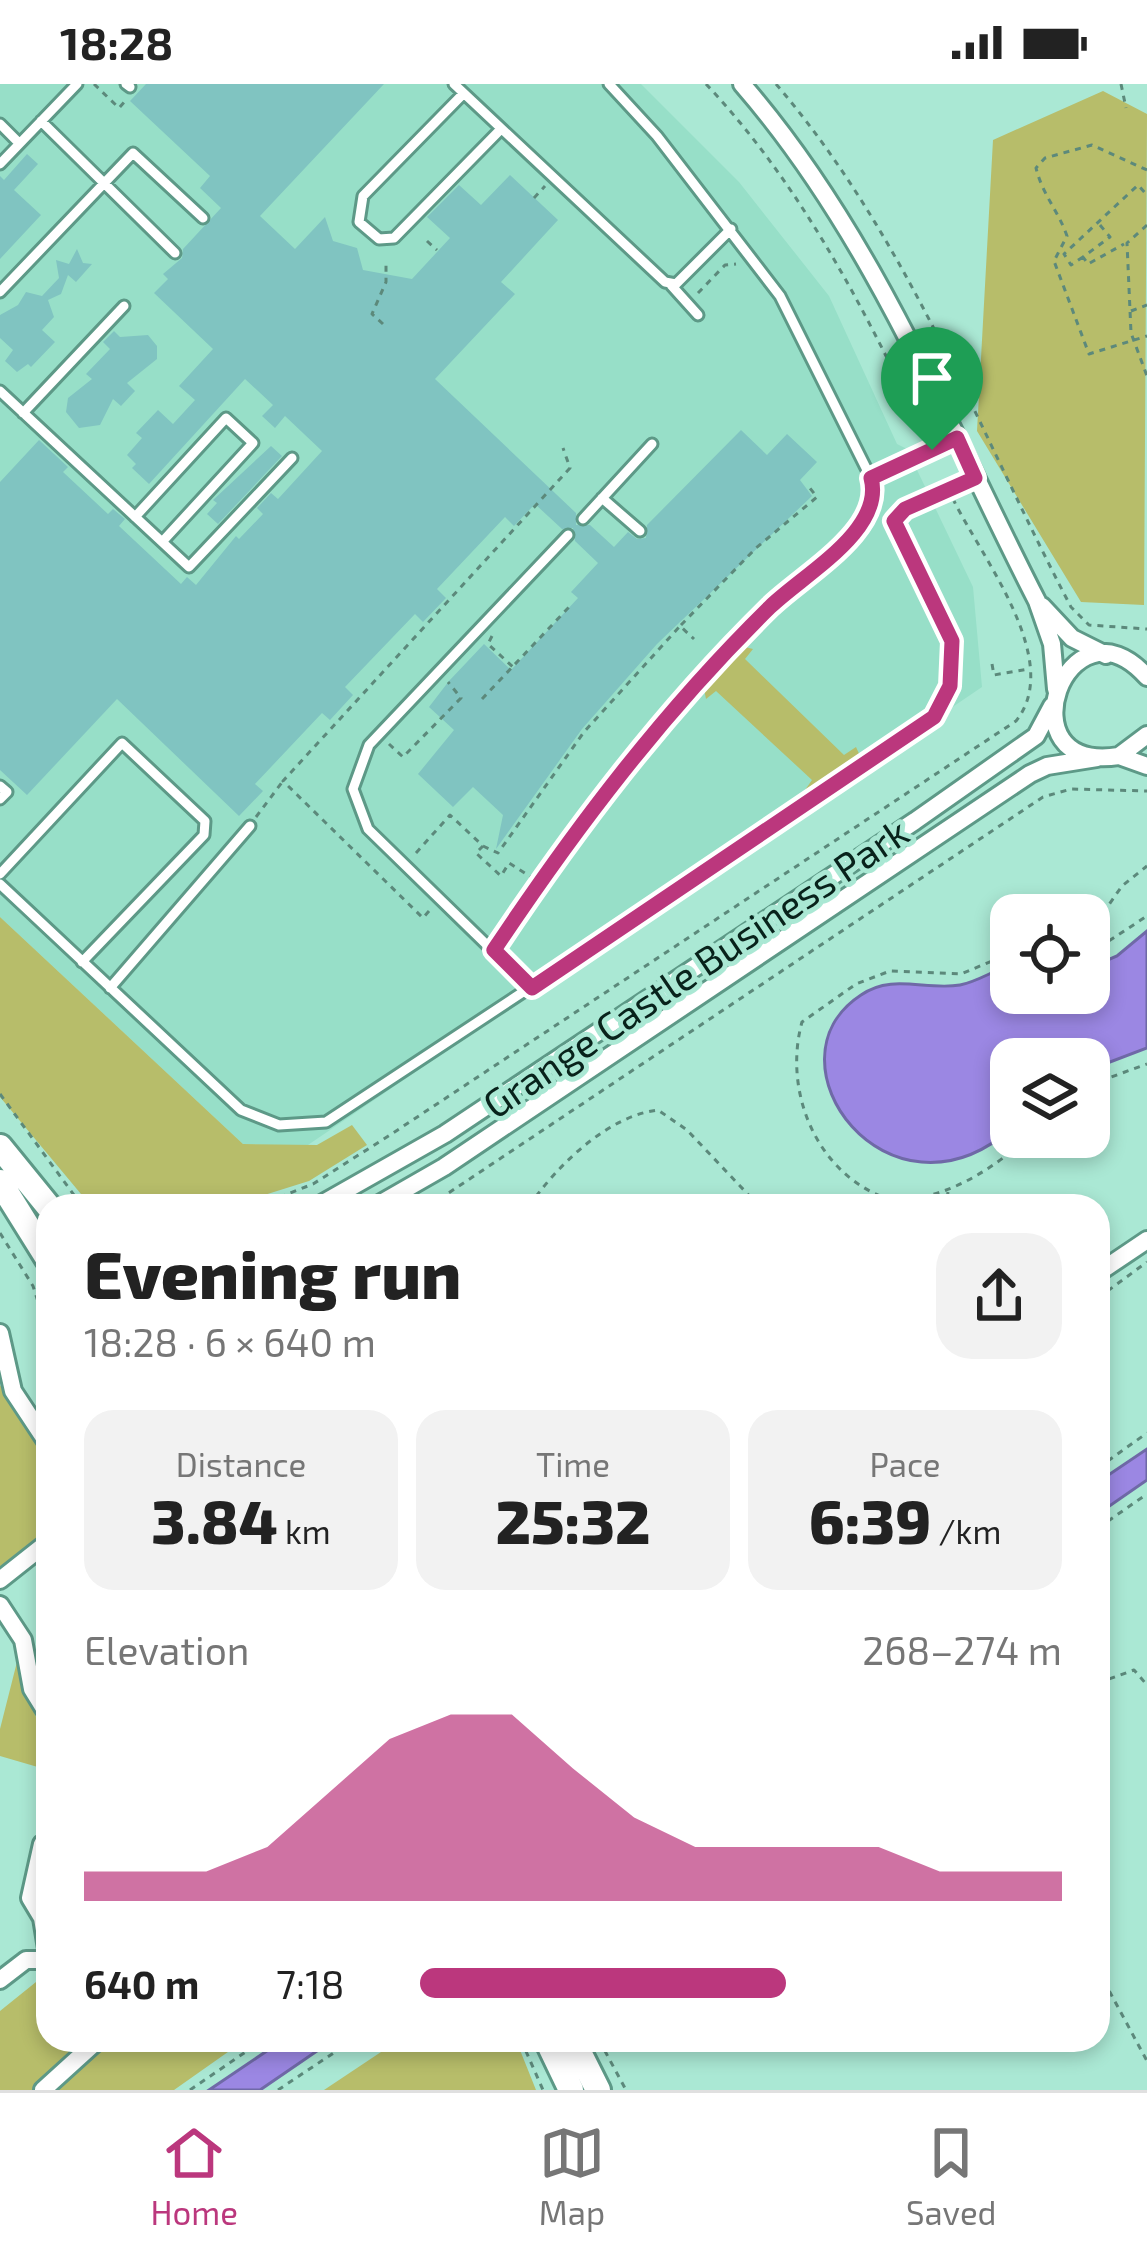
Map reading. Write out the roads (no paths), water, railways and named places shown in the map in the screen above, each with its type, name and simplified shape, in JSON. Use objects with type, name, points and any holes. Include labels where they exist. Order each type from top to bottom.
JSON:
[{"type":"main road","points":[[0,1147],[38,1194]]},
{"type":"main road","points":[[0,1182],[36,1240]]},
{"type":"main road","points":[[553,2052],[572,2090]]},
{"type":"main road","points":[[579,2052],[598,2090]]},
{"type":"street","points":[[742,84],[858,243],[1037,601],[1052,644],[1054,697],[1063,738],[1096,758]]},
{"type":"street","points":[[1037,601],[1072,638],[1147,677]]},
{"type":"street","points":[[1113,656],[1147,656]]},
{"type":"street","name":"Grange Castle Business Park","points":[[339,1194],[445,1134],[915,821],[1036,736],[1077,662],[1113,656]]},
{"type":"street","points":[[1119,756],[1147,735]]},
{"type":"street","points":[[1119,756],[1147,766]]},
{"type":"street","name":"Grange Castle Business Park","points":[[397,1194],[1030,774],[1047,766],[1119,756]]},
{"type":"street","points":[[1110,1265],[1147,1240]]},
{"type":"street","points":[[0,1333],[2,1368],[36,1429]]},
{"type":"street","points":[[0,1580],[36,1552]]},
{"type":"street","points":[[0,1605],[23,1640],[36,1696]]},
{"type":"street","points":[[36,1871],[30,1898],[36,1909]]},
{"type":"street","points":[[0,1980],[26,1960],[36,1959]]},
{"type":"street","points":[[43,2090],[85,2052]]},
{"type":"lane","points":[[0,164],[75,84]]},
{"type":"lane","points":[[454,84],[698,315]]},
{"type":"lane","points":[[494,950],[588,812],[687,693],[773,604],[867,521],[874,496],[871,478],[801,332],[731,229],[609,84]]},
{"type":"lane","points":[[464,94],[363,196],[359,222],[379,239],[394,238],[502,129]]},
{"type":"lane","points":[[41,121],[175,253]]},
{"type":"lane","points":[[0,124],[19,143]]},
{"type":"lane","points":[[0,292],[133,152],[203,218]]},
{"type":"lane","points":[[671,285],[731,229]]},
{"type":"lane","points":[[23,412],[124,306]]},
{"type":"lane","points":[[0,391],[189,567],[292,458]]},
{"type":"lane","points":[[135,517],[226,418],[239,430],[253,443],[162,542]]},
{"type":"lane","points":[[871,478],[957,438]]},
{"type":"lane","points":[[583,519],[652,445]]},
{"type":"lane","points":[[0,884],[241,1110],[267,1123],[302,1126],[339,1116],[934,717],[950,686],[952,641],[894,530],[898,514],[975,478]]},
{"type":"lane","points":[[602,498],[640,532]]},
{"type":"lane","points":[[532,988],[383,845],[360,816],[355,776],[379,734],[568,535]]},
{"type":"lane","points":[[0,874],[122,743],[205,821],[204,836],[82,962]]},
{"type":"lane","points":[[0,785],[7,792],[0,800]]},
{"type":"lane","points":[[110,988],[250,826]]}]
